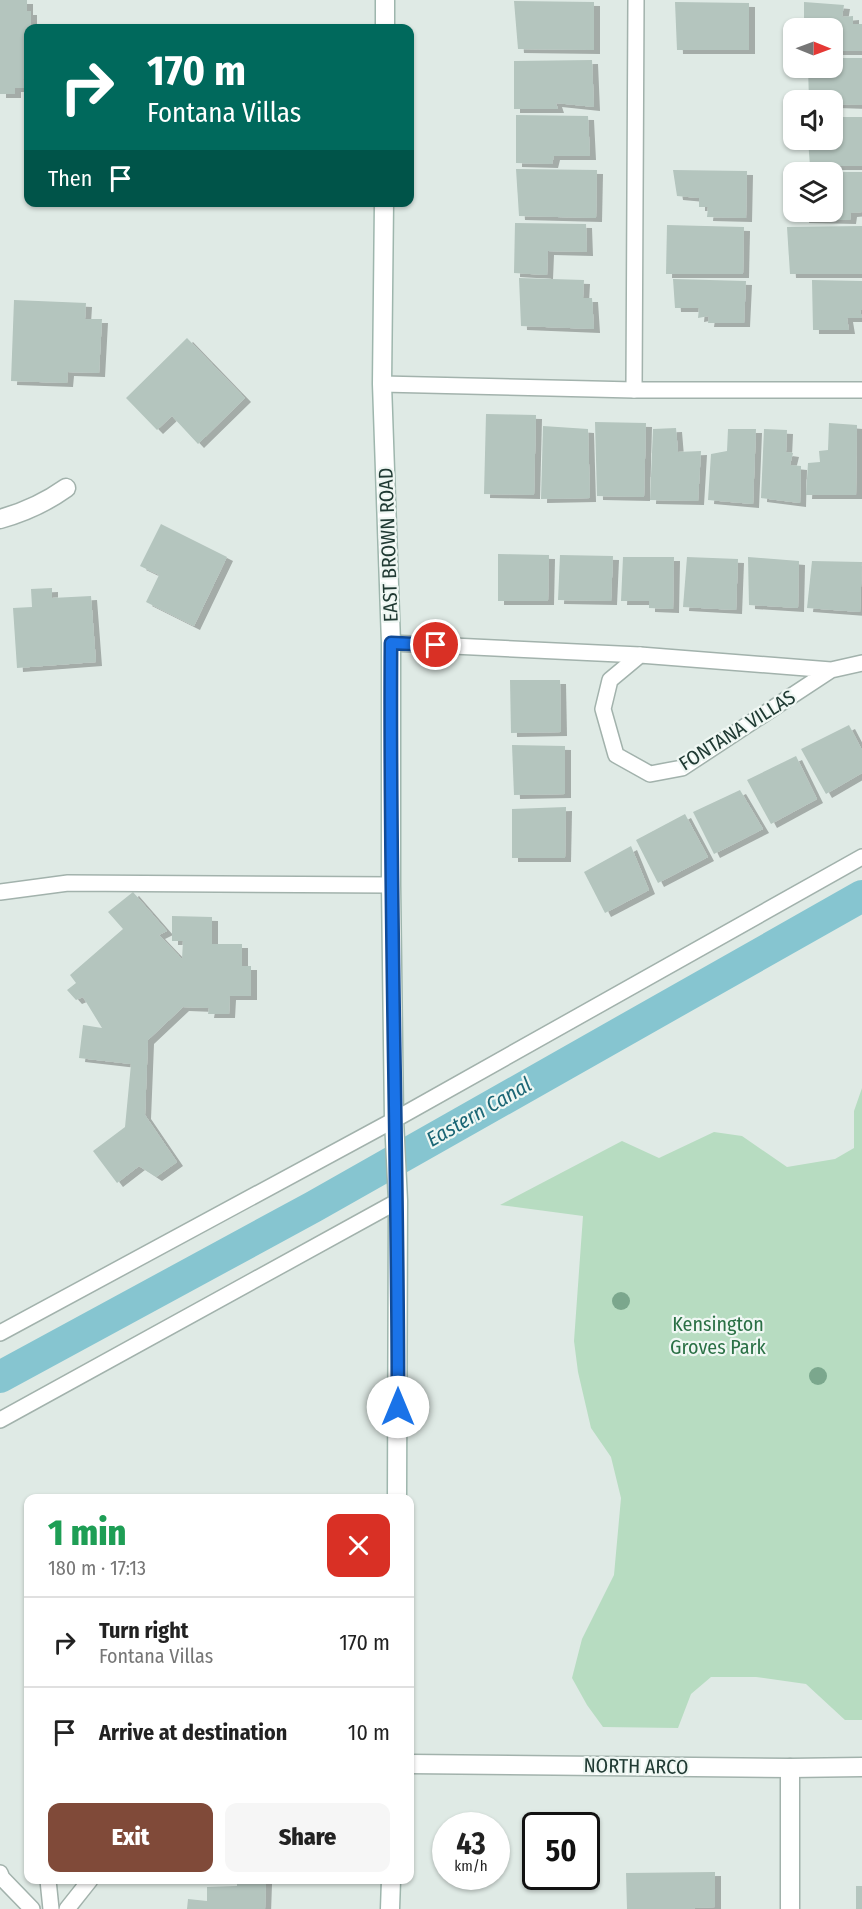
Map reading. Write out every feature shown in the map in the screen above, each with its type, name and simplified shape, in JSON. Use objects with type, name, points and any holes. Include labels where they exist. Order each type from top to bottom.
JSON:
[{"type":"main road","points":[[385,0],[385,24]]},
{"type":"main road","name":"EAST BROWN ROAD","points":[[384,207],[382,384],[391,643],[391,885],[394,1120],[398,1201],[397,1494]]},
{"type":"main road","points":[[0,519],[46,502],[66,488]]},
{"type":"main road","name":"NORTH ARCO","points":[[414,1764],[862,1767]]},
{"type":"main road","points":[[790,1768],[790,1909]]},
{"type":"main road","points":[[390,1909],[391,1884]]},
{"type":"lane","points":[[633,390],[636,0]]},
{"type":"lane","points":[[382,384],[633,390],[862,390]]},
{"type":"lane","name":"FONTANA VILLAS","points":[[391,643],[640,655],[831,670],[862,663]]},
{"type":"lane","name":"FONTANA VILLAS","points":[[640,655],[610,680],[603,709],[616,755],[650,774],[682,768],[831,670]]},
{"type":"lane","points":[[0,1333],[394,1120],[862,857]]},
{"type":"lane","points":[[0,892],[68,883],[391,885]]},
{"type":"lane","points":[[0,1420],[398,1201]]},
{"type":"lane","points":[[0,1873],[2,1878],[32,1909]]},
{"type":"lane","points":[[48,1884],[51,1909]]},
{"type":"lane","points":[[67,1909],[87,1884]]},
{"type":"green space","name":"Kensington Groves Park","points":[[862,1088],[862,1720],[845,1720],[806,1684],[756,1677],[711,1677],[691,1694],[678,1728],[603,1727],[572,1678],[582,1639],[614,1575],[621,1498],[611,1457],[591,1428],[578,1372],[574,1341],[583,1216],[500,1205],[622,1141],[659,1158],[714,1132],[742,1136],[787,1167],[835,1159],[854,1148],[854,1111]]},
{"type":"building","points":[[0,0],[27,0],[27,11],[31,11],[31,24],[24,24],[24,88],[15,88],[15,94],[0,94]]},
{"type":"building","points":[[514,1],[594,2],[594,50],[518,49]]},
{"type":"building","points":[[675,2],[749,3],[749,50],[677,50]]},
{"type":"building","points":[[804,2],[844,5],[842,17],[853,16],[853,24],[862,24],[862,51],[843,51],[843,18],[804,18]]},
{"type":"building","points":[[843,58],[862,58],[862,105],[843,104],[843,90],[809,90],[808,78],[843,78]]},
{"type":"building","points":[[592,60],[594,107],[556,103],[558,109],[514,109],[514,61]]},
{"type":"building","points":[[516,115],[588,116],[590,156],[554,156],[552,164],[516,163]]},
{"type":"building","points":[[843,117],[862,117],[862,166],[843,166],[843,162],[810,162],[809,150],[843,150]]},
{"type":"building","points":[[516,169],[597,170],[596,218],[519,216]]},
{"type":"building","points":[[673,170],[747,171],[746,218],[707,217],[708,207],[699,207],[699,198],[677,196]]},
{"type":"building","points":[[843,172],[862,172],[862,212],[851,213],[850,220],[843,220]]},
{"type":"building","points":[[515,223],[586,224],[587,252],[548,251],[547,275],[514,273]]},
{"type":"building","points":[[667,225],[744,227],[743,274],[666,274]]},
{"type":"building","points":[[862,226],[862,274],[790,274],[787,227]]},
{"type":"building","points":[[519,278],[584,280],[583,298],[592,298],[594,329],[521,326]]},
{"type":"building","points":[[673,279],[746,281],[744,323],[708,323],[709,316],[698,318],[699,308],[675,308]]},
{"type":"building","points":[[812,280],[862,281],[862,310],[860,310],[862,318],[847,318],[849,330],[813,330]]},
{"type":"building","points":[[14,300],[86,303],[85,319],[102,319],[99,373],[68,372],[67,383],[11,381]]},
{"type":"building","points":[[187,338],[245,398],[198,444],[172,416],[157,430],[126,398]]},
{"type":"building","points":[[486,414],[536,415],[534,495],[484,494]]},
{"type":"building","points":[[595,422],[646,423],[644,497],[597,496]]},
{"type":"building","points":[[829,423],[857,425],[856,495],[806,495],[808,463],[820,462],[819,451],[828,450]]},
{"type":"building","points":[[543,426],[588,429],[590,498],[541,499]]},
{"type":"building","points":[[676,428],[678,452],[701,451],[698,501],[650,500],[653,429]]},
{"type":"building","points":[[728,429],[756,429],[753,504],[708,500],[711,454],[727,451]]},
{"type":"building","points":[[764,429],[787,430],[786,452],[793,453],[790,465],[801,466],[800,503],[761,498]]},
{"type":"building","points":[[161,524],[227,557],[194,626],[146,602],[159,575],[140,566]]},
{"type":"building","points":[[498,554],[549,555],[548,601],[498,601]]},
{"type":"building","points":[[560,555],[613,556],[611,601],[558,600]]},
{"type":"building","points":[[623,557],[674,557],[673,609],[649,608],[649,601],[621,601]]},
{"type":"building","points":[[687,557],[738,559],[736,610],[683,607]]},
{"type":"building","points":[[748,557],[799,561],[798,608],[749,605]]},
{"type":"building","points":[[812,561],[862,562],[860,612],[807,608]]},
{"type":"building","points":[[52,588],[52,598],[91,596],[96,662],[17,668],[13,608],[32,607],[31,589]]},
{"type":"building","points":[[510,680],[560,680],[561,732],[511,733]]},
{"type":"building","points":[[849,725],[862,750],[862,773],[826,794],[801,749]]},
{"type":"building","points":[[512,745],[565,746],[565,794],[514,795]]},
{"type":"building","points":[[796,756],[817,799],[771,824],[747,780]]},
{"type":"building","points":[[740,790],[763,829],[714,854],[693,812]]},
{"type":"building","points":[[566,807],[565,858],[512,858],[512,809]]},
{"type":"building","points":[[685,814],[708,857],[658,883],[636,840]]},
{"type":"building","points":[[631,846],[649,890],[605,913],[584,872]]},
{"type":"building","points":[[133,892],[167,931],[159,935],[182,959],[183,941],[172,941],[172,916],[212,917],[212,944],[242,944],[242,966],[251,966],[251,996],[230,996],[229,1014],[208,1014],[209,1008],[183,1007],[148,1040],[145,1115],[177,1162],[156,1177],[139,1166],[117,1183],[93,1151],[125,1127],[131,1064],[79,1058],[83,1025],[102,1028],[83,997],[76,1000],[67,990],[76,983],[70,975],[123,929],[108,912]]},
{"type":"building","points":[[715,1872],[715,1907],[627,1909],[626,1873]]},
{"type":"building","points":[[237,1884],[266,1884],[265,1909],[187,1909],[188,1899],[207,1901],[207,1887],[237,1886]]},
{"type":"building","points":[[856,1886],[862,1886],[862,1909],[856,1909]]},
{"type":"waterway","name":"Eastern Canal","points":[[0,1377],[313,1207],[862,896]]},
{"type":"route","points":[[398,1407],[398,1201],[394,1120],[391,885],[391,643],[436,645]]}]
